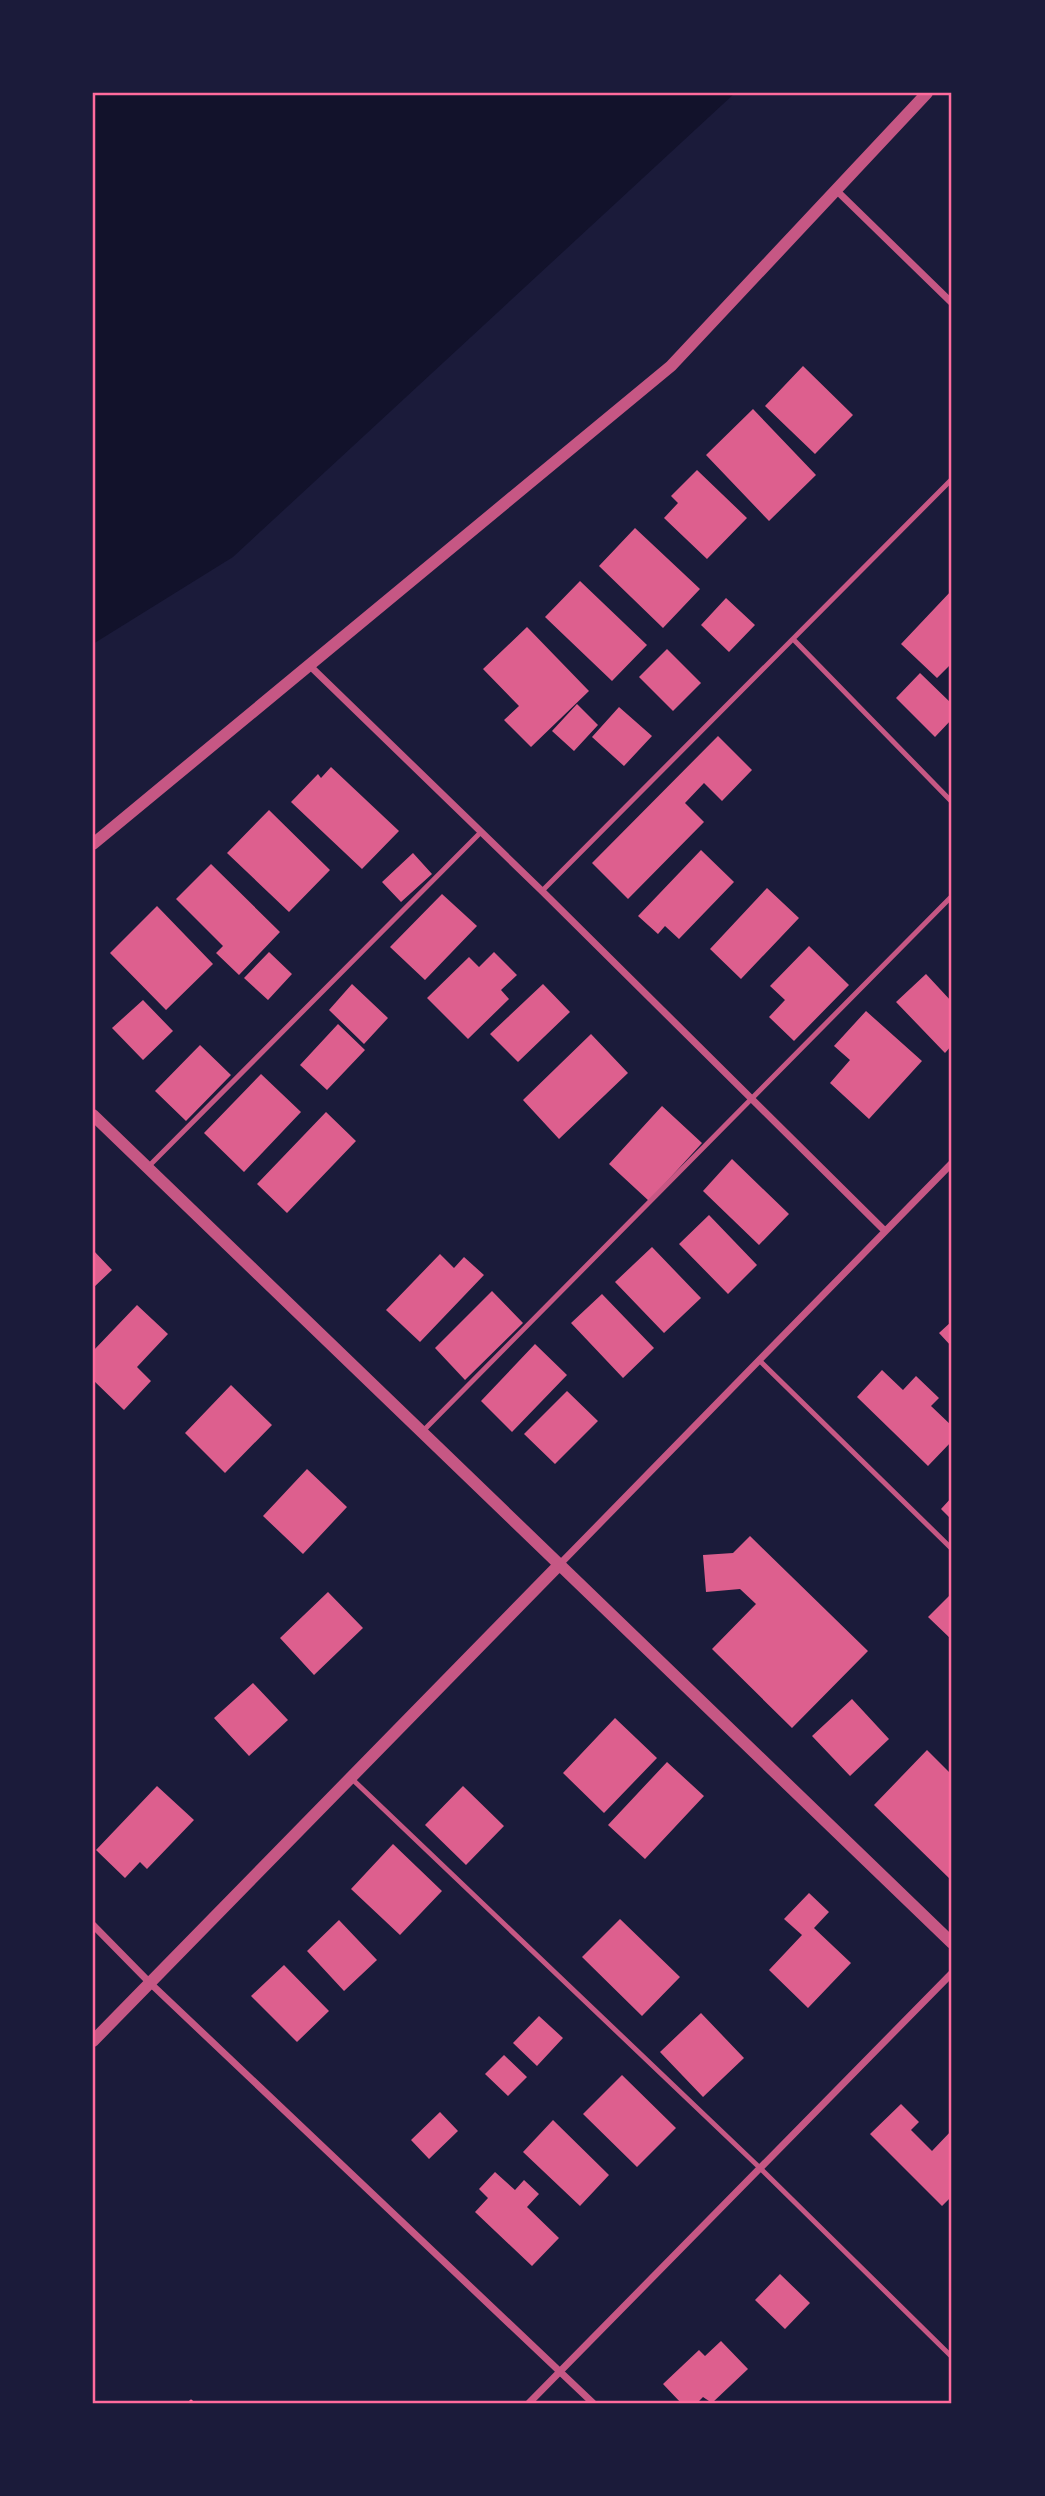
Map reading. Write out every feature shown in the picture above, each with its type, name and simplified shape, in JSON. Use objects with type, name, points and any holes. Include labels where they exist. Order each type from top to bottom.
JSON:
[{"type":"street","points":[[93,844],[671,366],[928,93]]},
{"type":"street","points":[[836,190],[952,303]]},
{"type":"street","points":[[309,665],[886,1231]]},
{"type":"street","points":[[93,1115],[952,1943]]},
{"type":"street","points":[[93,2041],[952,1163]]},
{"type":"street","points":[[93,1926],[593,2403]]},
{"type":"street","points":[[529,2403],[952,1973]]},
{"type":"lane","points":[[542,891],[952,479]]},
{"type":"lane","points":[[794,639],[952,802]]},
{"type":"lane","points":[[147,1168],[481,832]]},
{"type":"lane","points":[[422,1432],[952,896]]},
{"type":"lane","points":[[760,1360],[952,1549]]},
{"type":"lane","points":[[351,1778],[760,2168],[952,2357]]},
{"type":"shaded area","points":[[93,93],[735,93],[233,557],[93,644]]},
{"type":"building","points":[[803,366],[853,415],[815,454],[765,406]]},
{"type":"building","points":[[753,409],[816,475],[769,521],[706,455]]},
{"type":"building","points":[[697,470],[747,518],[707,559],[664,518],[678,503],[671,496]]},
{"type":"building","points":[[635,528],[700,589],[663,628],[599,566]]},
{"type":"building","points":[[580,581],[647,645],[612,681],[545,617]]},
{"type":"building","points":[[952,590],[952,663],[937,678],[901,644]]},
{"type":"building","points":[[726,598],[755,625],[729,652],[701,625]]},
{"type":"building","points":[[527,627],[589,691],[531,747],[504,720],[519,706],[483,669]]},
{"type":"building","points":[[667,649],[701,683],[673,711],[639,677]]},
{"type":"building","points":[[920,673],[952,704],[952,719],[935,737],[896,698]]},
{"type":"building","points":[[577,704],[598,725],[574,751],[552,731]]},
{"type":"building","points":[[619,707],[652,736],[624,766],[592,737]]},
{"type":"building","points":[[718,736],[752,770],[722,801],[704,783],[685,803],[704,822],[628,899],[592,863]]},
{"type":"building","points":[[331,767],[399,831],[362,869],[291,802],[318,774],[321,778]]},
{"type":"building","points":[[269,810],[330,870],[289,912],[227,853]]},
{"type":"building","points":[[701,850],[734,882],[679,939],[665,926],[658,934],[638,916]]},
{"type":"building","points":[[413,853],[432,874],[401,902],[382,882]]},
{"type":"building","points":[[211,864],[280,932],[239,975],[216,953],[223,946],[176,899]]},
{"type":"building","points":[[767,888],[799,918],[741,979],[710,949]]},
{"type":"building","points":[[442,894],[477,926],[425,980],[390,947]]},
{"type":"building","points":[[157,906],[213,964],[166,1010],[110,953]]},
{"type":"building","points":[[809,946],[849,985],[794,1041],[769,1017],[785,1000],[770,986]]},
{"type":"building","points":[[269,952],[292,974],[268,1000],[244,978]]},
{"type":"building","points":[[494,952],[517,975],[501,990],[509,999],[468,1039],[427,998],[469,957],[479,967]]},
{"type":"building","points":[[926,974],[952,1002],[952,1045],[945,1053],[896,1002]]},
{"type":"building","points":[[352,984],[388,1018],[364,1044],[329,1010]]},
{"type":"building","points":[[543,984],[570,1012],[518,1062],[490,1034]]},
{"type":"building","points":[[143,1000],[173,1031],[143,1060],[112,1028]]},
{"type":"building","points":[[866,1011],[922,1061],[869,1119],[830,1083],[850,1060],[834,1046]]},
{"type":"building","points":[[338,1024],[365,1050],[327,1090],[300,1065]]},
{"type":"building","points":[[591,1034],[628,1073],[559,1139],[523,1100]]},
{"type":"building","points":[[200,1045],[231,1075],[186,1121],[155,1091]]},
{"type":"building","points":[[261,1074],[301,1112],[244,1172],[204,1133]]},
{"type":"building","points":[[662,1106],[702,1143],[649,1201],[609,1164]]},
{"type":"building","points":[[326,1112],[356,1141],[287,1213],[257,1184]]},
{"type":"building","points":[[732,1159],[789,1214],[759,1245],[703,1191]]},
{"type":"building","points":[[709,1215],[757,1265],[728,1294],[679,1244]]},
{"type":"building","points":[[652,1247],[701,1298],[664,1333],[615,1282]]},
{"type":"building","points":[[93,1250],[112,1270],[93,1288]]},
{"type":"building","points":[[440,1254],[454,1268],[464,1257],[484,1275],[420,1342],[386,1310]]},
{"type":"building","points":[[492,1291],[523,1323],[465,1380],[435,1348]]},
{"type":"building","points":[[602,1294],[654,1348],[623,1378],[571,1323]]},
{"type":"building","points":[[137,1305],[168,1334],[137,1367],[151,1381],[124,1410],[93,1380],[93,1351]]},
{"type":"building","points":[[952,1321],[952,1347],[939,1333]]},
{"type":"building","points":[[535,1344],[567,1375],[512,1432],[481,1401]]},
{"type":"building","points":[[882,1370],[903,1390],[916,1376],[939,1398],[931,1406],[952,1426],[952,1441],[928,1466],[857,1397]]},
{"type":"building","points":[[231,1385],[272,1425],[225,1473],[185,1433]]},
{"type":"building","points":[[567,1391],[598,1421],[555,1464],[524,1434]]},
{"type":"building","points":[[307,1469],[347,1507],[303,1554],[263,1516]]},
{"type":"building","points":[[952,1497],[952,1520],[941,1509]]},
{"type":"building","points":[[750,1536],[868,1651],[792,1728],[712,1649],[756,1604],[740,1589],[706,1592],[703,1555],[733,1553]]},
{"type":"building","points":[[328,1592],[363,1628],[314,1675],[280,1638]]},
{"type":"building","points":[[952,1593],[952,1640],[928,1617]]},
{"type":"building","points":[[253,1683],[288,1720],[249,1756],[214,1718]]},
{"type":"building","points":[[852,1699],[889,1739],[850,1776],[812,1736]]},
{"type":"building","points":[[615,1718],[657,1758],[604,1813],[563,1773]]},
{"type":"building","points":[[927,1750],[952,1775],[952,1881],[874,1805]]},
{"type":"building","points":[[667,1762],[704,1796],[645,1859],[608,1825]]},
{"type":"building","points":[[157,1786],[194,1820],[147,1869],[140,1862],[125,1878],[96,1850]]},
{"type":"building","points":[[463,1786],[504,1826],[466,1865],[425,1825]]},
{"type":"building","points":[[393,1844],[442,1891],[400,1935],[351,1889]]},
{"type":"building","points":[[809,1893],[829,1912],[814,1928],[851,1963],[808,2008],[769,1970],[802,1935],[784,1919]]},
{"type":"building","points":[[620,1919],[680,1977],[642,2016],[582,1957]]},
{"type":"building","points":[[339,1920],[377,1960],[344,1991],[307,1951]]},
{"type":"building","points":[[284,1965],[329,2011],[297,2042],[251,1996]]},
{"type":"building","points":[[701,2013],[744,2058],[703,2097],[660,2052]]},
{"type":"building","points":[[539,2016],[563,2038],[537,2066],[513,2043]]},
{"type":"building","points":[[504,2055],[527,2077],[508,2096],[485,2074]]},
{"type":"building","points":[[622,2075],[676,2128],[637,2167],[583,2114]]},
{"type":"building","points":[[901,2104],[919,2122],[911,2130],[932,2151],[952,2130],[952,2196],[942,2206],[870,2134]]},
{"type":"building","points":[[440,2112],[458,2131],[429,2159],[411,2140]]},
{"type":"building","points":[[553,2120],[609,2175],[580,2206],[523,2152]]},
{"type":"building","points":[[495,2172],[515,2190],[524,2180],[539,2194],[527,2207],[559,2238],[532,2266],[475,2212],[488,2198],[479,2189]]},
{"type":"building","points":[[780,2274],[810,2303],[785,2329],[755,2300]]},
{"type":"building","points":[[721,2341],[748,2369],[712,2403],[703,2397],[697,2403],[681,2403],[663,2384],[699,2350],[705,2356]]}]
